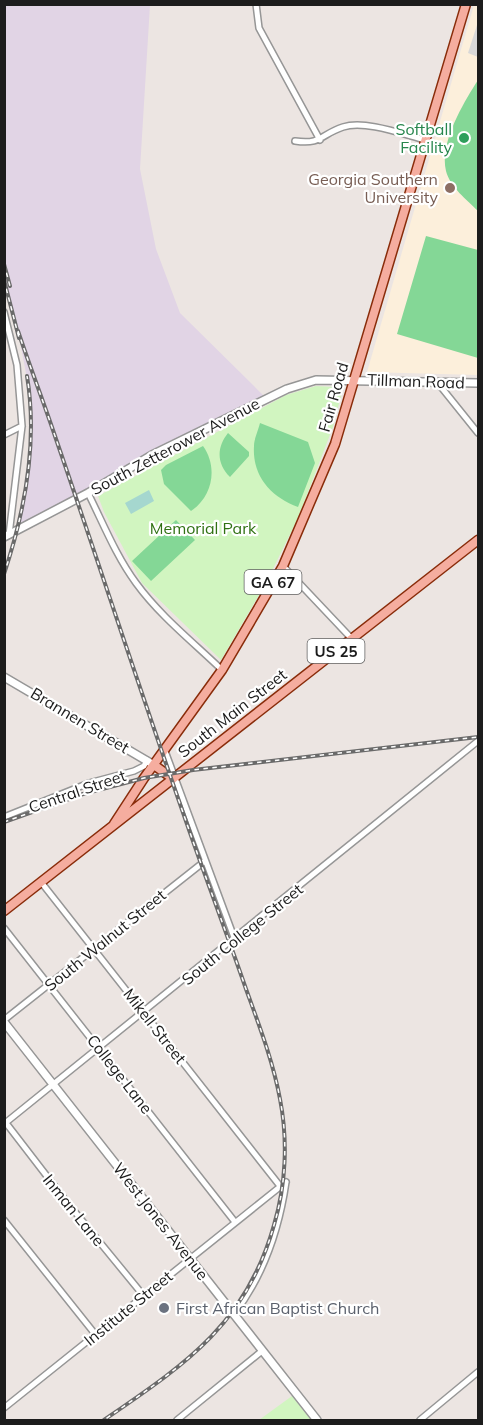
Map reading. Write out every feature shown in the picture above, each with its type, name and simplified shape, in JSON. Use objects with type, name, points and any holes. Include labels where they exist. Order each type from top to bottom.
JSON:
[{"type":"main road","name":"Fair Road","points":[[151,763],[165,751],[222,670],[283,566],[335,444],[466,4]]},
{"type":"main road","name":"South Main Street","points":[[4,911],[478,540]]},
{"type":"main road","points":[[151,763],[173,777]]},
{"type":"main road","name":"GA 67","points":[[114,824],[151,763]]},
{"type":"street","points":[[256,4],[259,28],[320,140]]},
{"type":"street","points":[[295,141],[308,143],[320,140],[344,127],[368,126],[425,140]]},
{"type":"street","points":[[4,312],[17,365],[22,426],[7,536]]},
{"type":"street","name":"South Zetterower Avenue","points":[[7,536],[152,455],[266,398],[316,380],[354,380]]},
{"type":"street","name":"Tillman Road","points":[[354,380],[478,383]]},
{"type":"street","points":[[437,382],[478,433]]},
{"type":"street","points":[[4,435],[22,426]]},
{"type":"street","points":[[88,492],[116,550],[136,583],[152,603],[222,670]]},
{"type":"street","points":[[283,566],[351,638]]},
{"type":"street","name":"Brannen Street","points":[[4,676],[151,763]]},
{"type":"street","name":"South College Street","points":[[5,1123],[235,940],[478,741]]},
{"type":"street","points":[[165,751],[235,940]]},
{"type":"street","name":"Central Street","points":[[4,817],[89,783],[134,771],[151,763]]},
{"type":"street","name":"South Walnut Street","points":[[4,1021],[205,861]]},
{"type":"street","name":"Mikell Street","points":[[41,882],[269,1170],[283,1184]]},
{"type":"street","name":"College Lane","points":[[4,928],[234,1222]]},
{"type":"street","name":"West Jones Avenue","points":[[4,1021],[317,1420]]},
{"type":"street","name":"Inman Lane","points":[[5,1123],[143,1296]]},
{"type":"street","points":[[234,1314],[249,1293],[271,1249],[281,1213],[283,1184]]},
{"type":"street","name":"Institute Street","points":[[4,1408],[283,1184]]},
{"type":"street","points":[[4,1220],[95,1334]]},
{"type":"street","points":[[177,1420],[262,1351]]},
{"type":"street","points":[[420,1420],[428,1418],[478,1372]]},
{"type":"shaded area","points":[[4,5],[150,5],[140,169],[156,249],[180,313],[266,398],[17,531],[29,468],[30,413],[28,384],[5,280]]},
{"type":"shaded area","name":"Georgia Southern University","points":[[474,5],[478,5],[478,375],[367,372]]},
{"type":"shaded area","points":[[478,22],[478,57],[468,53]]},
{"type":"green space","name":"Softball Facility","points":[[478,80],[478,211],[451,182],[446,171],[445,160],[446,148],[454,123]]},
{"type":"green space","points":[[426,236],[478,250],[478,358],[397,334]]},
{"type":"green space","name":"Memorial Park","points":[[316,386],[334,387],[339,391],[341,396],[333,427],[298,518],[266,583],[221,660],[142,583],[104,512],[98,496],[286,395]]},
{"type":"green space","points":[[260,423],[308,442],[315,463],[298,507],[279,497],[260,476],[254,457],[254,446]]},
{"type":"green space","points":[[228,433],[249,452],[249,456],[230,477],[220,461],[221,444]]},
{"type":"green space","points":[[203,446],[211,463],[211,481],[204,497],[191,511],[164,484],[161,470],[166,465]]},
{"type":"green space","points":[[176,520],[195,540],[151,581],[132,561]]},
{"type":"green space","points":[[292,1396],[311,1420],[259,1420]]},
{"type":"water","points":[[149,490],[154,501],[131,514],[125,503]]},
{"type":"railway","points":[[4,264],[10,286]]},
{"type":"railway","points":[[4,280],[19,338]]},
{"type":"railway","points":[[18,331],[170,776],[265,1043],[274,1071],[283,1115],[285,1146],[278,1210],[262,1260],[247,1290],[229,1316],[186,1360],[104,1420]]},
{"type":"railway","points":[[4,574],[18,526],[28,476],[31,426],[27,376]]},
{"type":"railway","points":[[4,822],[83,794],[144,778],[193,770],[478,737]]},
{"type":"place","name":"Softball Facility","points":[[464,138]]},
{"type":"place","name":"Georgia Southern University","points":[[450,188]]},
{"type":"place","name":"First African Baptist Church","points":[[164,1308]]}]
